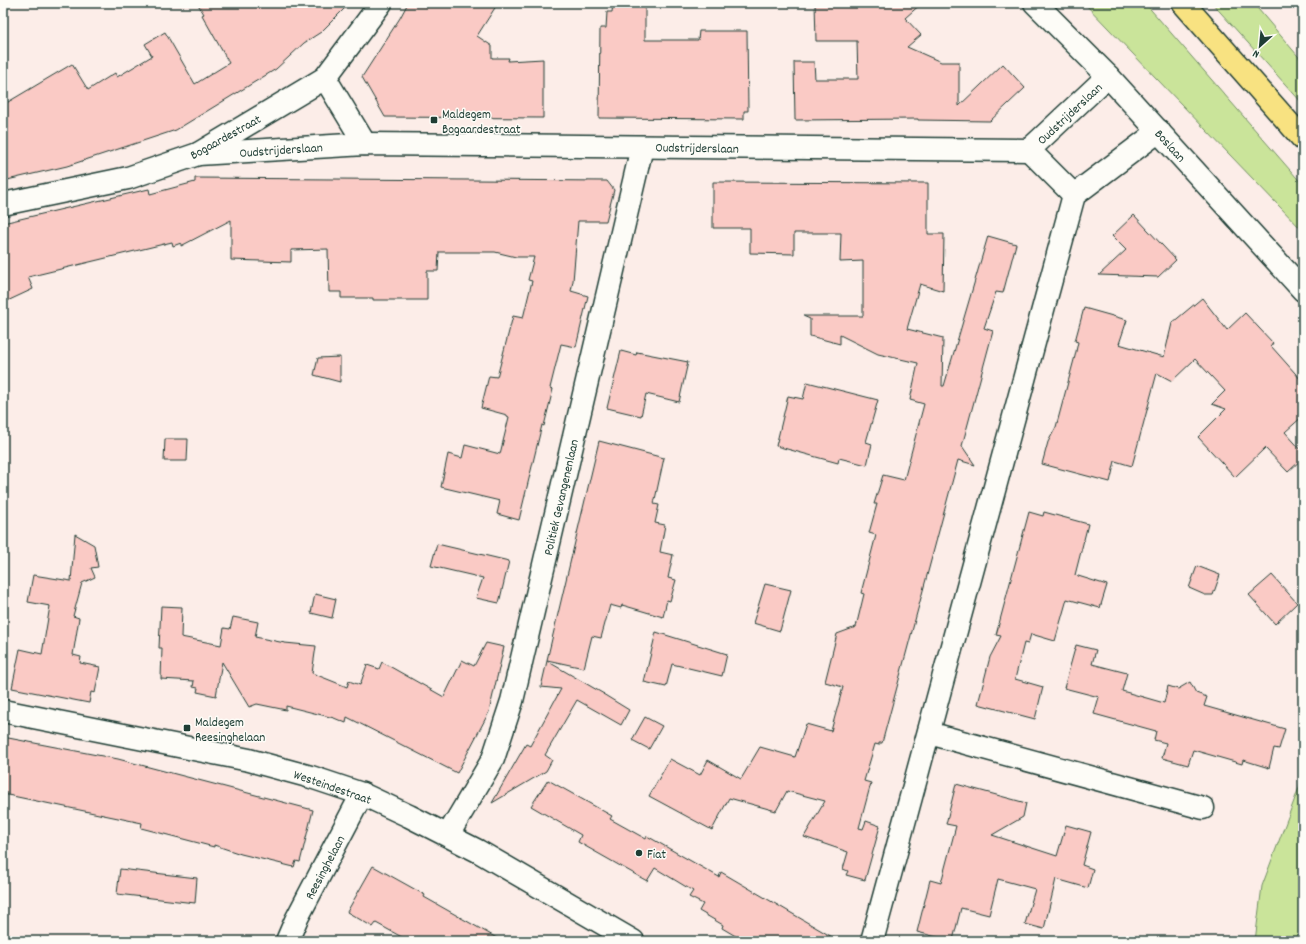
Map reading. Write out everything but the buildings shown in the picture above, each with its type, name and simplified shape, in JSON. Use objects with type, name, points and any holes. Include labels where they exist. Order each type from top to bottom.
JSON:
[{"type":"main road","points":[[1183,3],[1303,139]]},
{"type":"street","name":"Bogaardestraat","points":[[3,204],[128,178],[198,154],[325,78],[381,3]]},
{"type":"street","name":"Boslaan","points":[[1035,3],[1108,76],[1303,290]]},
{"type":"street","name":"Oudstrijderslaan","points":[[198,154],[365,144],[1029,150],[1108,76]]},
{"type":"street","points":[[325,78],[365,144]]},
{"type":"street","points":[[872,941],[1074,195],[1159,131]]},
{"type":"street","name":"Politiek Gevangenenlaan","points":[[448,836],[493,759],[512,701],[642,146]]},
{"type":"street","name":"Oudstrijderslaan","points":[[1029,150],[1074,195]]},
{"type":"street","name":"Westeindestraat","points":[[3,711],[249,760],[311,777],[362,794],[448,836],[633,941]]},
{"type":"street","points":[[928,733],[1203,808]]},
{"type":"street","name":"Reesinghelaan","points":[[287,941],[296,920],[362,794]]},
{"type":"green space","points":[[1084,3],[1145,3],[1303,185],[1303,231]]},
{"type":"green space","points":[[1212,3],[1253,3],[1303,62],[1303,104]]},
{"type":"green space","points":[[1303,777],[1303,941],[1255,941],[1262,886]]},
{"type":"place","name":"Maldegem Bogaardestraat","points":[[434,120]]},
{"type":"place","name":"Maldegem Reesinghelaan","points":[[187,728]]},
{"type":"place","name":"Fiat","points":[[639,853]]}]
